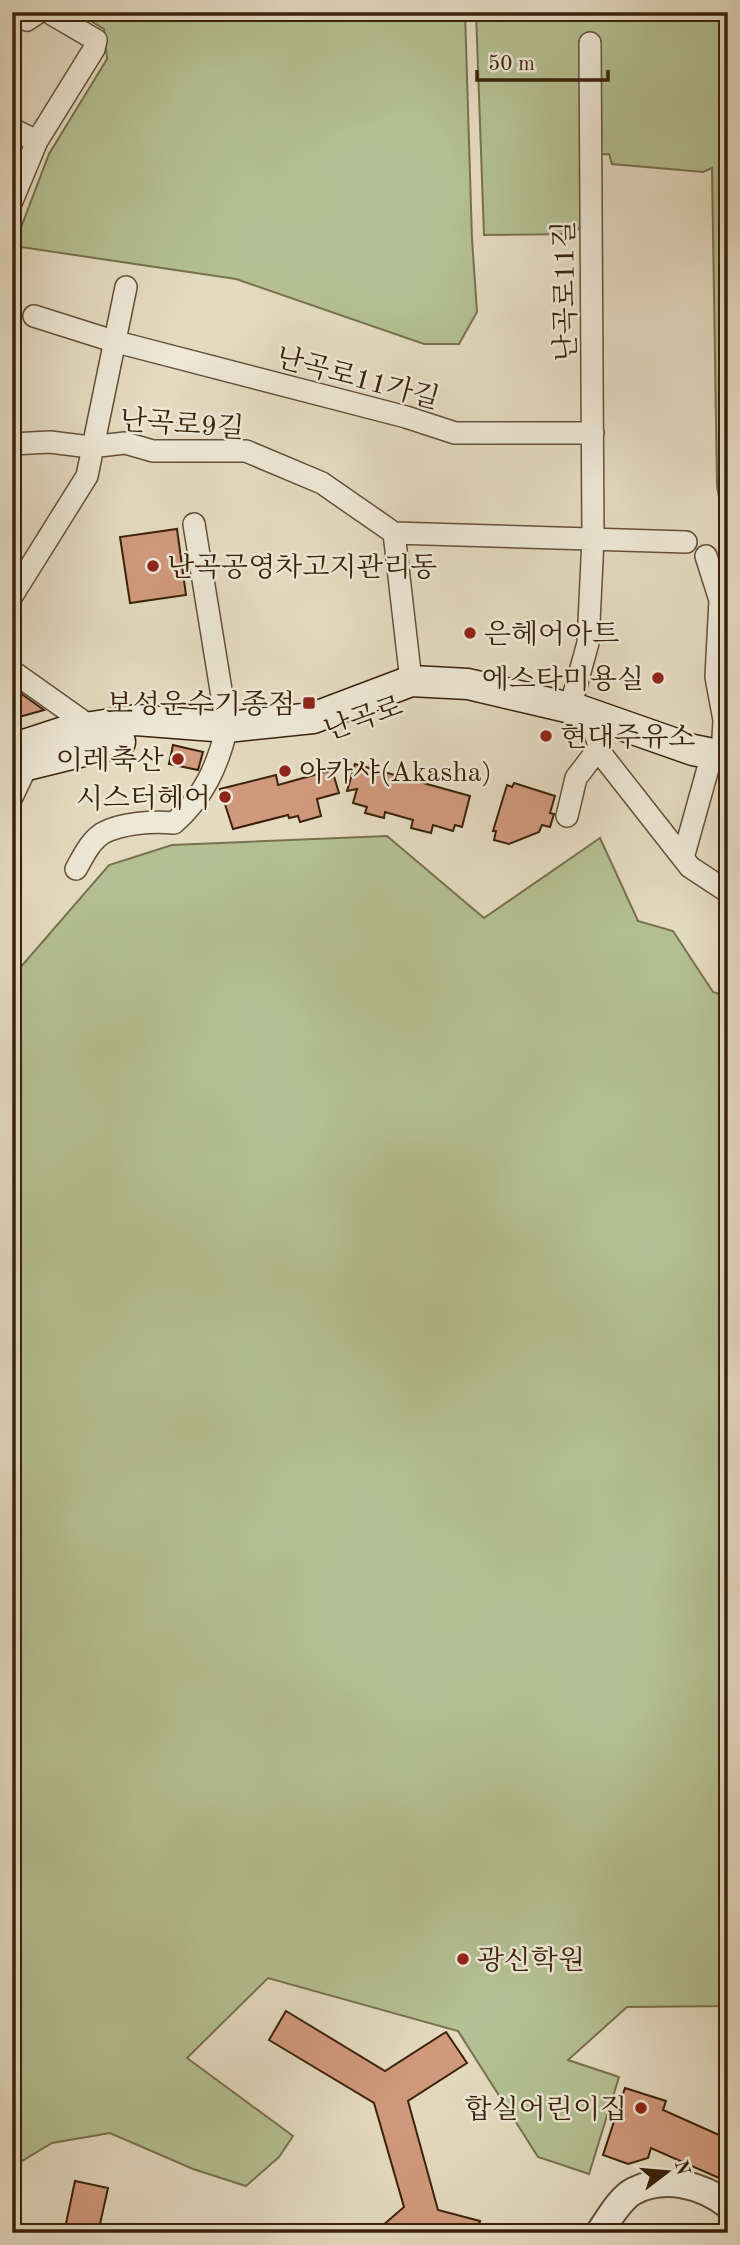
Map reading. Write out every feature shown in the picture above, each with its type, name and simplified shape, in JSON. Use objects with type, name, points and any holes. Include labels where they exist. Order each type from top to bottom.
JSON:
[{"type":"main road","name":"난곡로","points":[[17,758],[66,731],[136,720],[225,735],[313,718],[411,681],[468,684],[588,724],[720,760]]},
{"type":"main road","name":"난곡로","points":[[17,758],[141,739],[314,734],[413,699],[469,702],[588,724]]},
{"type":"street","points":[[15,12],[27,20],[39,12]]},
{"type":"street","points":[[12,201],[37,141],[94,49],[96,40],[48,12]]},
{"type":"street","name":"난곡로11길","points":[[588,724],[587,643],[593,539],[590,43]]},
{"type":"street","points":[[12,129],[37,141]]},
{"type":"street","points":[[113,341],[126,287]]},
{"type":"street","name":"난곡로11가길","points":[[34,316],[113,341],[406,417],[455,433],[593,433]]},
{"type":"street","name":"난곡로9길","points":[[90,447],[113,341]]},
{"type":"street","name":"난곡로9길","points":[[12,444],[50,442],[90,447],[125,443],[153,451],[246,451],[322,483],[394,534]]},
{"type":"street","points":[[12,596],[19,570],[87,476],[90,447]]},
{"type":"street","points":[[76,869],[90,845],[103,833],[150,821],[174,823],[183,815],[209,781],[225,735],[194,524]]},
{"type":"street","points":[[411,681],[394,534],[686,542]]},
{"type":"street","points":[[683,858],[720,760],[724,720],[716,677],[720,600],[706,556]]},
{"type":"street","points":[[12,671],[91,727]]},
{"type":"street","points":[[566,816],[588,724]]},
{"type":"street","points":[[588,724],[690,867],[728,892]]},
{"type":"street","points":[[12,797],[23,774],[17,758]]},
{"type":"street","points":[[599,2233],[633,2191],[657,2185],[677,2183],[695,2187],[728,2205]]},
{"type":"green space","points":[[76,12],[465,12],[477,312],[459,344],[424,344],[236,279],[14,246],[49,154],[107,59],[104,29]]},
{"type":"green space","points":[[476,12],[626,12],[728,19],[728,548],[717,486],[712,168],[703,172],[612,164],[609,154],[583,155],[582,225],[573,234],[484,235]]},
{"type":"green space","points":[[387,836],[484,918],[600,838],[638,921],[673,931],[713,992],[728,997],[728,2006],[627,2007],[568,2060],[619,2077],[589,2174],[538,2157],[458,2031],[268,1978],[187,2058],[293,2136],[279,2157],[246,2186],[193,2169],[110,2133],[52,2143],[12,2167],[12,977],[109,865],[172,845]]},
{"type":"building","name":"난곡공영차고지관리동","points":[[177,529],[186,595],[130,603],[120,537]]},
{"type":"building","points":[[12,687],[44,710],[12,719]]},
{"type":"building","points":[[173,745],[203,752],[198,770],[169,764]]},
{"type":"building","points":[[355,764],[470,796],[462,827],[455,825],[453,831],[433,825],[431,833],[411,828],[413,820],[385,812],[384,818],[365,813],[367,807],[353,803],[357,789],[347,791]]},
{"type":"building","points":[[332,770],[339,793],[317,799],[321,816],[300,822],[298,816],[289,818],[288,815],[233,829],[220,789],[276,775],[278,785]]},
{"type":"building","points":[[514,783],[555,796],[550,813],[554,814],[550,827],[542,825],[539,832],[509,844],[494,840],[496,831],[493,831],[507,785],[512,787]]},
{"type":"building","points":[[286,2011],[385,2071],[446,2032],[467,2063],[408,2101],[438,2210],[480,2221],[477,2233],[374,2233],[404,2207],[374,2103],[269,2040]]},
{"type":"building","points":[[625,2088],[666,2101],[663,2110],[728,2139],[728,2182],[651,2148],[648,2158],[628,2164],[603,2155]]},
{"type":"building","points":[[75,2181],[108,2188],[98,2233],[64,2233]]},
{"type":"place","name":"난곡공영차고지관리동","points":[[153,566]]},
{"type":"place","name":"은헤어아트","points":[[470,633]]},
{"type":"place","name":"에스타미용실","points":[[658,678]]},
{"type":"place","name":"보성운수기종점","points":[[309,703]]},
{"type":"place","name":"현대주유소","points":[[546,736]]},
{"type":"place","name":"이레축산","points":[[178,759]]},
{"type":"place","name":"아카샤(Akasha)","points":[[285,771]]},
{"type":"place","name":"시스터헤어","points":[[225,797]]},
{"type":"place","name":"광신학원","points":[[463,1959]]},
{"type":"place","name":"합실어린이집","points":[[641,2108]]}]
